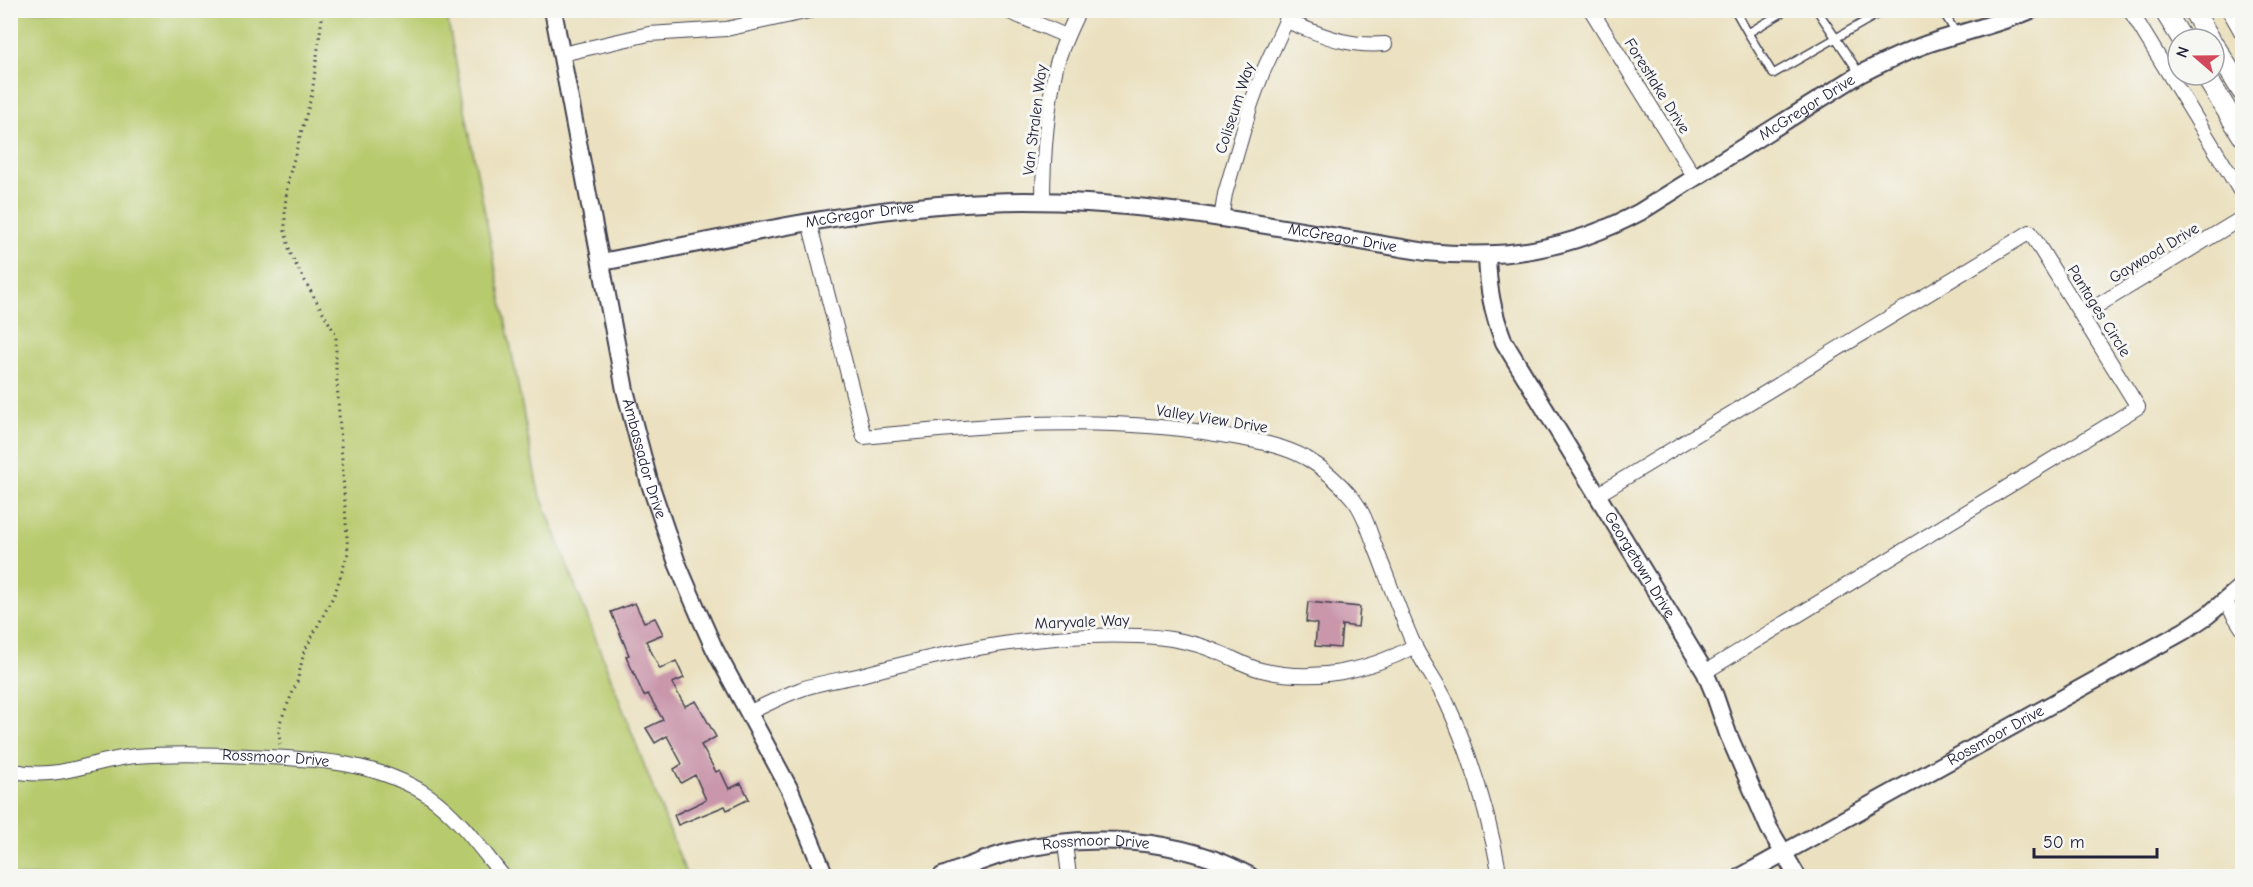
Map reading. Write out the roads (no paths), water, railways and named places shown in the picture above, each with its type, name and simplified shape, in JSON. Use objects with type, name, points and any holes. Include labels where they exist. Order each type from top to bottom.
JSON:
[{"type":"main road","points":[[2164,10],[2175,27]]},
{"type":"main road","points":[[2193,10],[2204,27]]},
{"type":"main road","points":[[2226,65],[2242,91]]},
{"type":"main road","points":[[2212,87],[2242,135]]},
{"type":"street","name":"Ambassador Drive","points":[[553,10],[625,390],[649,481],[677,563],[714,648],[790,790],[825,876]]},
{"type":"street","points":[[562,54],[649,34],[726,30],[814,10]]},
{"type":"street","points":[[1005,10],[1066,36]]},
{"type":"street","name":"Van Stralen Way","points":[[1043,201],[1043,177],[1057,66],[1066,36],[1079,10]]},
{"type":"street","name":"Forestlake Drive","points":[[1591,10],[1695,178]]},
{"type":"street","name":"McGregor Drive","points":[[602,262],[882,210],[987,202],[1043,201],[1148,208],[1426,252],[1486,255],[1515,254],[1550,248],[1611,228],[1640,212],[1860,74],[1932,42],[2031,10]]},
{"type":"street","points":[[2130,10],[2242,194]]},
{"type":"street","points":[[2229,10],[2242,33]]},
{"type":"street","points":[[1289,16],[1341,42],[1365,45],[1385,44]]},
{"type":"street","name":"Coliseum Way","points":[[1221,219],[1225,195],[1251,104],[1289,16]]},
{"type":"street","name":"Gaywood Drive","points":[[2082,315],[2242,218]]},
{"type":"street","name":"Valley View Drive","points":[[809,222],[864,437],[1008,425],[1080,423],[1142,425],[1203,432],[1281,447],[1305,458],[1328,473],[1355,501],[1362,513],[1415,646],[1445,699],[1479,786],[1493,836],[1500,876]]},
{"type":"street","name":"Pantages Circle","points":[[1597,495],[2030,232],[2082,315],[2138,407],[1705,672]]},
{"type":"street","name":"Georgetown Drive","points":[[1486,255],[1488,289],[1494,316],[1504,342],[1705,672],[1733,747],[1769,828],[1797,876]]},
{"type":"street","name":"Rossmoor Drive","points":[[1742,876],[2184,631],[2242,586]]},
{"type":"street","points":[[2225,601],[2242,628]]},
{"type":"street","name":"Maryvale Way","points":[[750,712],[800,689],[922,658],[1035,640],[1080,637],[1166,638],[1214,650],[1260,670],[1303,675],[1357,670],[1394,657],[1415,646]]},
{"type":"street","name":"Rossmoor Drive","points":[[10,770],[40,774],[66,772],[134,756],[196,753],[352,765],[403,781],[442,806],[459,823],[502,876]]},
{"type":"street","name":"Rossmoor Drive","points":[[942,876],[1009,852],[1048,844],[1109,840],[1161,846],[1209,859],[1250,876]]},
{"type":"street","points":[[1065,843],[1069,876]]},
{"type":"lane","points":[[1735,10],[1773,74],[1886,10]]},
{"type":"lane","points":[[1748,33],[1787,10]]},
{"type":"lane","points":[[1817,10],[1860,74]]},
{"type":"lane","points":[[1942,10],[1957,35]]}]
